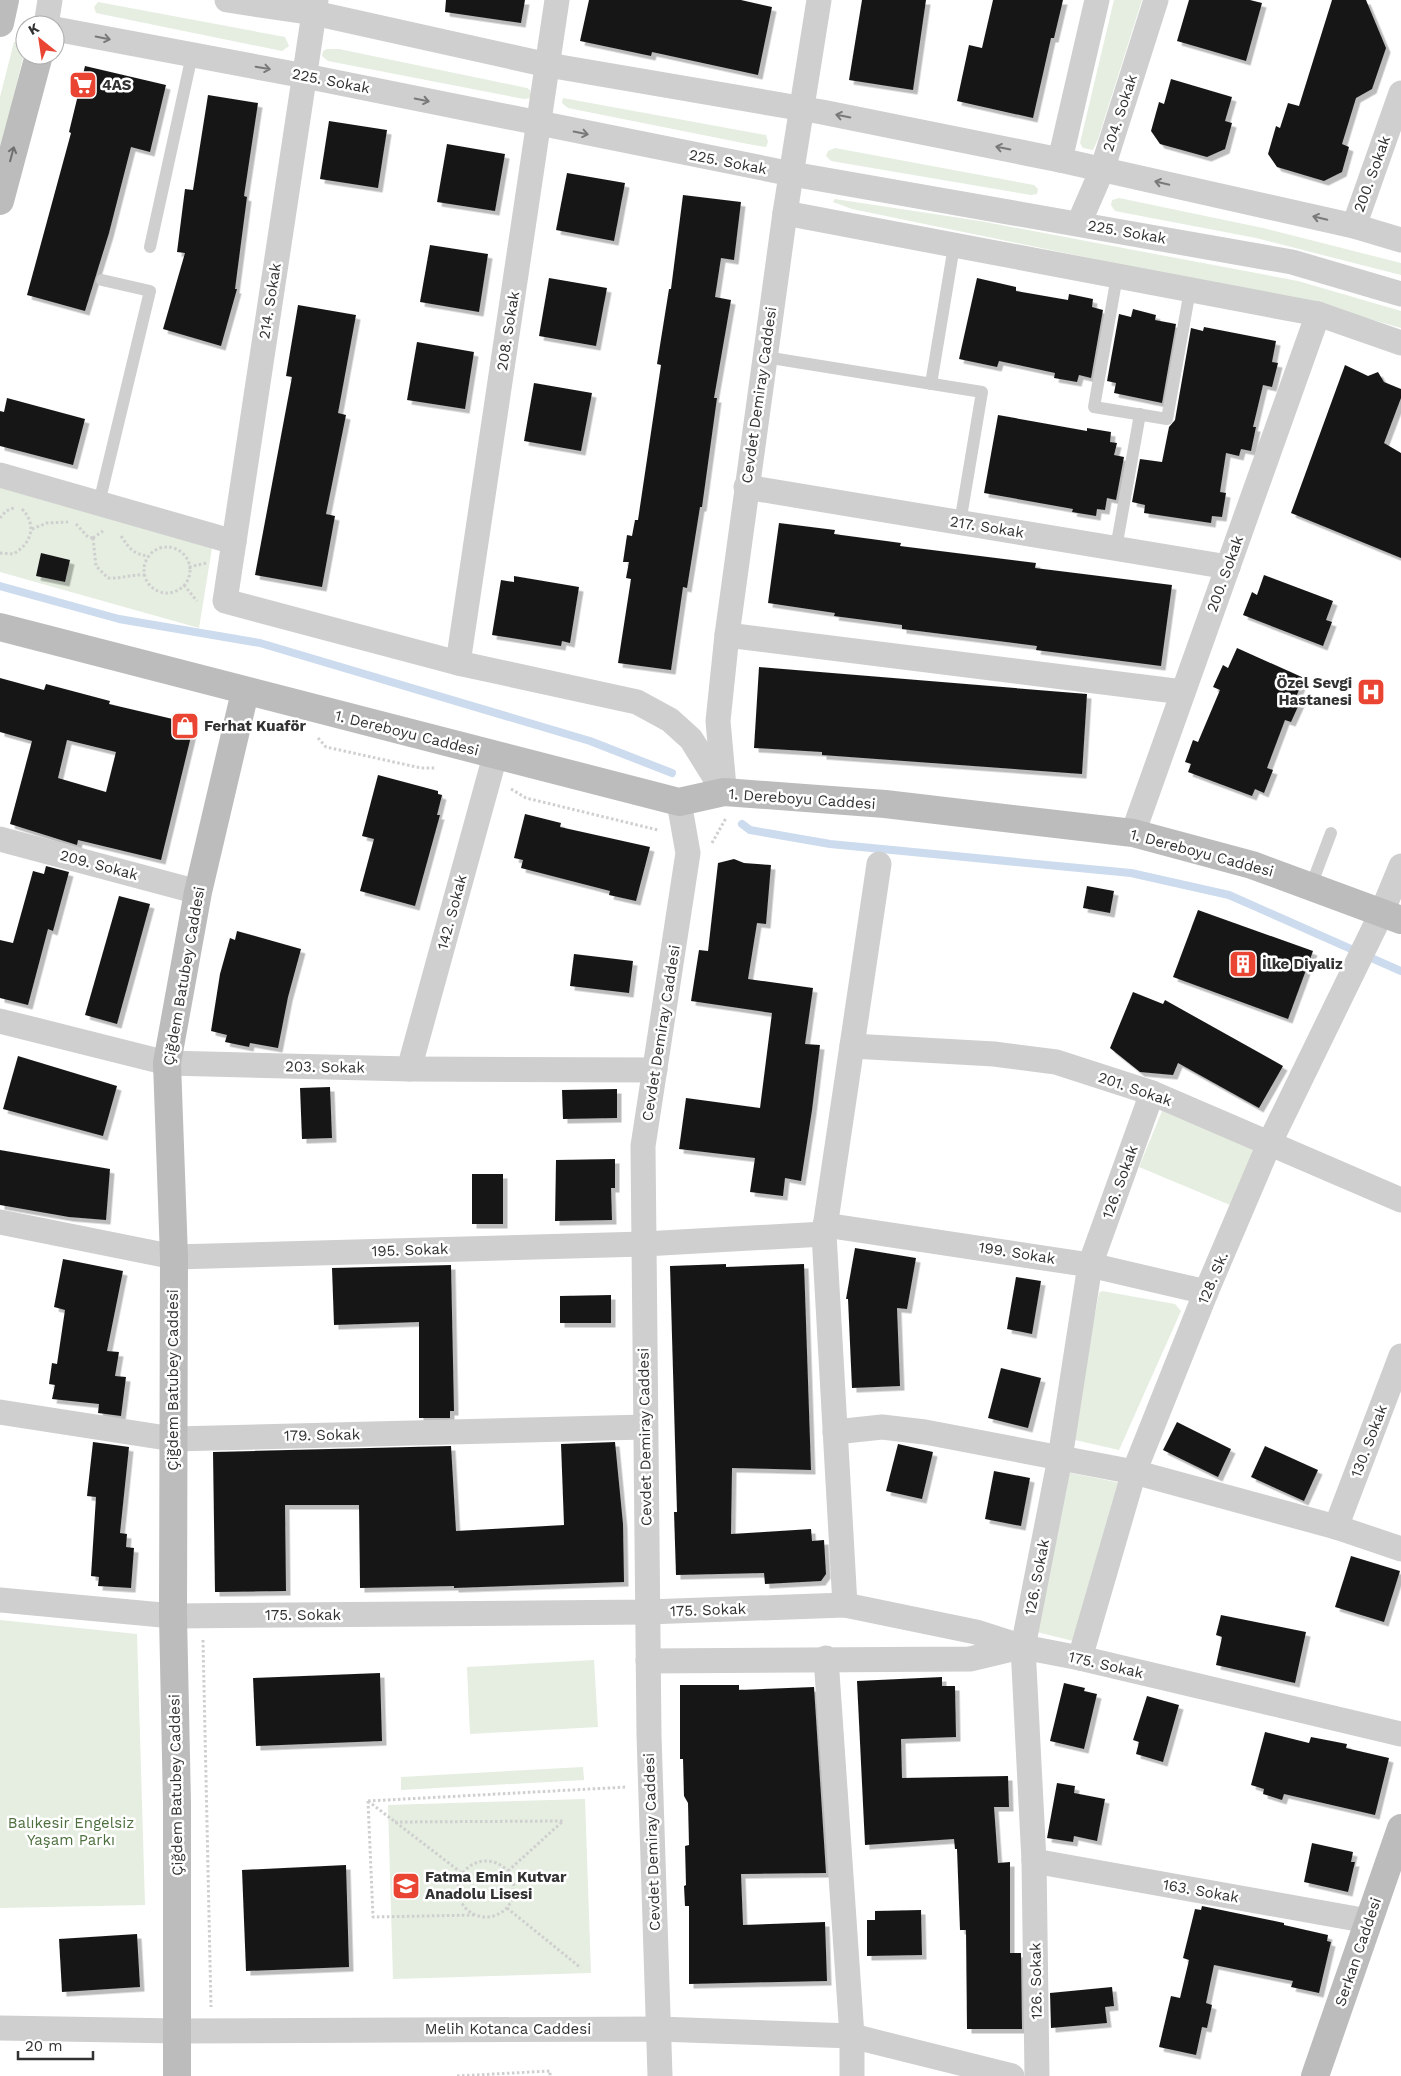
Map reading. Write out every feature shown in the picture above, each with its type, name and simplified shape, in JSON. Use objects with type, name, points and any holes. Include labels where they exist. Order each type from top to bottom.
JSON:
[{"type":"main road","points":[[0,23],[5,0]]},
{"type":"main road","points":[[0,202],[36,65]]},
{"type":"main road","name":"1. Dereboyu Caddesi","points":[[0,627],[245,692],[679,802],[885,804],[1133,833],[1252,865],[1391,916]]},
{"type":"main road","name":"Çiğdem Batubey Caddesi","points":[[177,2076],[178,1804],[173,1616],[174,1257],[167,1063],[198,892],[245,692]]},
{"type":"main road","name":"Serkan Caddesi","points":[[1316,2076],[1401,1828]]},
{"type":"street","points":[[48,15],[50,0]]},
{"type":"street","points":[[227,0],[315,7],[548,65],[802,108],[1060,160],[1354,226],[1401,240]]},
{"type":"street","name":"208. Sokak","points":[[458,663],[558,0]]},
{"type":"street","name":"Cevdet Demiray Caddesi","points":[[726,803],[718,721],[727,635],[785,213],[819,0]]},
{"type":"street","points":[[1060,160],[1097,0]]},
{"type":"street","name":"204. Sokak","points":[[1079,223],[1102,170],[1156,0]]},
{"type":"street","name":"214. Sokak","points":[[315,7],[225,601],[458,663]]},
{"type":"street","name":"225. Sokak","points":[[65,31],[305,76],[792,174],[1292,262],[1401,294]]},
{"type":"street","name":"200. Sokak","points":[[1354,226],[1401,93]]},
{"type":"street","points":[[785,213],[1318,314],[1401,343]]},
{"type":"street","name":"200. Sokak","points":[[1133,833],[1318,314]]},
{"type":"street","points":[[0,475],[234,542]]},
{"type":"street","name":"217. Sokak","points":[[746,487],[1228,567]]},
{"type":"street","points":[[727,635],[1183,692]]},
{"type":"street","points":[[458,663],[637,702],[670,720],[691,739],[726,803]]},
{"type":"street","name":"142. Sokak","points":[[409,1069],[495,756]]},
{"type":"street","name":"Cevdet Demiray Caddesi","points":[[660,2076],[650,1785],[643,1146],[688,853],[679,802]]},
{"type":"street","name":"209. Sokak","points":[[0,839],[198,892]]},
{"type":"street","points":[[844,1605],[825,1229],[879,864]]},
{"type":"street","name":"128. Sk.","points":[[1080,1658],[1134,1472],[1206,1292],[1270,1142],[1354,970],[1366,946],[1391,916],[1401,866]]},
{"type":"street","name":"203. Sokak","points":[[0,1021],[167,1063],[409,1069],[655,1070]]},
{"type":"street","name":"201. Sokak","points":[[852,1046],[994,1054],[1056,1062],[1152,1093],[1270,1142],[1401,1200]]},
{"type":"street","name":"126. Sokak","points":[[1037,2076],[1034,1861],[1023,1647],[1060,1458],[1090,1264],[1152,1093]]},
{"type":"street","name":"195. Sokak","points":[[0,1222],[174,1257],[644,1244],[825,1229]]},
{"type":"street","name":"199. Sokak","points":[[825,1229],[1090,1264],[1206,1292]]},
{"type":"street","name":"130. Sokak","points":[[1336,1527],[1401,1356]]},
{"type":"street","name":"179. Sokak","points":[[0,1412],[173,1439],[645,1427]]},
{"type":"street","points":[[834,1432],[882,1427],[925,1432],[1134,1472],[1336,1527],[1401,1549]]},
{"type":"street","name":"175. Sokak","points":[[0,1600],[173,1616],[647,1612],[844,1605],[976,1632],[1023,1647],[1080,1658],[1401,1734]]},
{"type":"street","points":[[648,1661],[826,1658],[970,1659],[1023,1647]]},
{"type":"street","points":[[826,1658],[852,2036],[852,2076]]},
{"type":"street","name":"163. Sokak","points":[[1034,1861],[1368,1921]]},
{"type":"street","name":"Melih Kotanca Caddesi","points":[[0,2028],[178,2031],[658,2028],[852,2036],[1012,2076]]},
{"type":"lane","points":[[150,247],[192,55]]},
{"type":"lane","points":[[931,384],[954,246]]},
{"type":"lane","points":[[1116,276],[1094,407],[1168,419],[1190,290]]},
{"type":"lane","points":[[99,503],[150,291],[102,280]]},
{"type":"lane","points":[[765,357],[982,392],[960,523]]},
{"type":"lane","points":[[1116,548],[1140,414]]},
{"type":"lane","points":[[1311,886],[1331,833]]},
{"type":"path","points":[[0,518],[14,507],[21,508],[31,522],[32,529],[29,538],[18,552],[13,554],[0,553]]},
{"type":"path","points":[[32,529],[47,524],[69,522],[76,524],[88,537],[93,538],[108,529]]},
{"type":"path","points":[[114,530],[120,534],[130,549],[138,555],[148,556]]},
{"type":"path","points":[[93,538],[96,566],[108,578],[118,578],[130,574],[144,575]]},
{"type":"path","points":[[168,547],[182,553],[189,567],[189,574],[184,585],[175,591],[161,592],[148,584],[144,575],[144,563],[148,556],[160,548],[168,547]]},
{"type":"path","points":[[189,567],[210,562]]},
{"type":"path","points":[[184,585],[197,601]]},
{"type":"path","points":[[320,739],[326,747],[422,768],[444,770]]},
{"type":"path","points":[[508,788],[526,798],[654,829]]},
{"type":"path","points":[[712,844],[726,803]]},
{"type":"path","points":[[203,1632],[212,1996]]},
{"type":"path","points":[[368,1801],[585,1791],[650,1785]]},
{"type":"path","points":[[368,1801],[463,1874]]},
{"type":"path","points":[[368,1801],[373,1917],[474,1915],[492,1917],[507,1908],[515,1891],[514,1882],[508,1871],[494,1862],[485,1861],[475,1864],[463,1874],[458,1885],[458,1894],[467,1910],[474,1915]]},
{"type":"path","points":[[395,1822],[563,1821],[508,1871]]},
{"type":"path","points":[[507,1908],[581,1968]]},
{"type":"path","points":[[457,2076],[550,2071],[550,2076]]},
{"type":"green space","points":[[1114,0],[1142,0],[1093,150],[1083,148],[1080,143]]},
{"type":"green space","points":[[98,2],[285,37],[289,46],[282,51],[96,13],[94,7]]},
{"type":"green space","points":[[15,42],[15,65],[21,65],[0,155],[0,97]]},
{"type":"green space","points":[[339,49],[527,88],[530,90],[532,98],[524,99],[328,61],[322,56],[323,51]]},
{"type":"green space","points":[[563,98],[766,135],[768,142],[766,147],[748,144],[568,108],[562,103]]},
{"type":"green space","points":[[835,148],[1034,185],[1038,189],[1037,194],[1031,195],[831,161],[826,156],[828,151]]},
{"type":"green space","points":[[1119,198],[1263,228],[1401,263],[1401,275],[1256,238],[1115,211],[1111,205],[1112,200]]},
{"type":"green space","points":[[835,199],[980,221],[1298,281],[1401,311],[1401,328],[1327,307],[852,209],[833,202]]},
{"type":"green space","points":[[0,487],[212,548],[199,628],[0,572]]},
{"type":"green space","points":[[1162,1111],[1254,1149],[1230,1205],[1139,1167]]},
{"type":"green space","points":[[1102,1291],[1175,1304],[1181,1311],[1119,1450],[1075,1440],[1072,1437],[1099,1293]]},
{"type":"green space","points":[[1066,1472],[1121,1483],[1077,1642],[1037,1632]]},
{"type":"green space","name":"Balıkesir Engelsiz Yaşam Parkı","points":[[0,1620],[137,1634],[145,1905],[0,1908]]},
{"type":"green space","points":[[594,1660],[598,1727],[470,1734],[467,1667]]},
{"type":"green space","points":[[583,1767],[584,1780],[401,1790],[401,1777]]},
{"type":"green space","points":[[585,1799],[591,1973],[393,1979],[388,1805]]},
{"type":"building","points":[[446,0],[525,0],[521,23],[445,12]]},
{"type":"building","points":[[589,0],[741,0],[772,7],[758,75],[652,52],[651,56],[580,41]]},
{"type":"building","points":[[862,0],[926,0],[913,90],[849,80]]},
{"type":"building","points":[[993,0],[1063,0],[1054,38],[1051,38],[1033,118],[957,101],[969,45],[982,48]]},
{"type":"building","points":[[1189,0],[1250,0],[1262,3],[1246,61],[1177,41]]},
{"type":"building","points":[[1332,0],[1366,0],[1386,48],[1372,89],[1356,98],[1342,144],[1349,147],[1342,172],[1324,181],[1277,167],[1268,154],[1276,126],[1280,128],[1288,103],[1299,106]]},
{"type":"building","points":[[85,66],[166,85],[150,152],[131,147],[109,233],[85,311],[27,295],[71,133],[69,132]]},
{"type":"building","points":[[1171,79],[1232,97],[1225,121],[1232,123],[1225,149],[1207,157],[1160,144],[1151,131],[1159,102],[1164,104]]},
{"type":"building","points":[[208,95],[258,103],[244,196],[247,197],[235,289],[237,289],[221,346],[163,329],[185,253],[177,252],[185,189],[193,190]]},
{"type":"building","points":[[329,121],[387,130],[378,188],[320,179]]},
{"type":"building","points":[[447,144],[505,154],[495,211],[437,202]]},
{"type":"building","points":[[567,173],[625,183],[614,241],[556,230]]},
{"type":"building","points":[[683,195],[741,202],[734,260],[721,258],[715,297],[731,300],[714,398],[717,398],[702,507],[700,507],[687,588],[683,587],[671,670],[618,663],[631,579],[626,578],[629,562],[623,562],[627,535],[632,536],[635,520],[638,520],[661,365],[657,364],[669,289],[671,289]]},
{"type":"building","points":[[430,245],[488,254],[479,312],[420,302]]},
{"type":"building","points":[[549,278],[607,288],[596,346],[539,336]]},
{"type":"building","points":[[977,278],[1016,287],[1016,291],[1068,300],[1069,294],[1093,299],[1092,307],[1103,310],[1091,378],[1079,375],[1077,382],[1054,378],[1055,373],[999,361],[997,367],[959,359]]},
{"type":"building","points":[[298,305],[356,315],[338,413],[346,415],[326,514],[335,516],[322,587],[255,575],[292,377],[286,376]]},
{"type":"building","points":[[1133,309],[1156,315],[1155,320],[1176,324],[1162,403],[1114,393],[1116,383],[1107,381],[1119,314],[1131,317]]},
{"type":"building","points":[[1204,327],[1276,341],[1272,362],[1278,363],[1272,387],[1263,385],[1253,427],[1256,427],[1251,451],[1241,449],[1239,456],[1226,453],[1220,492],[1226,493],[1222,517],[1212,516],[1211,523],[1144,513],[1145,505],[1132,502],[1140,459],[1162,462],[1169,427],[1175,420],[1191,328],[1203,331]]},
{"type":"building","points":[[417,342],[474,352],[465,409],[407,400]]},
{"type":"building","points":[[1345,365],[1368,376],[1378,372],[1384,382],[1401,389],[1401,398],[1384,443],[1401,453],[1401,558],[1291,513]]},
{"type":"building","points":[[534,383],[592,393],[581,451],[524,441]]},
{"type":"building","points":[[7,398],[85,419],[73,465],[0,446],[0,411],[4,412]]},
{"type":"building","points":[[998,415],[1087,431],[1087,428],[1111,432],[1110,442],[1117,443],[1114,455],[1124,457],[1116,500],[1107,498],[1105,510],[1097,509],[1096,516],[1072,512],[1073,509],[984,493]]},
{"type":"building","points":[[779,523],[835,530],[834,534],[901,543],[900,546],[1036,563],[1035,568],[1172,585],[1161,666],[1036,650],[1037,646],[902,629],[902,625],[834,616],[835,613],[768,603]]},
{"type":"building","points":[[41,553],[70,560],[65,582],[36,576]]},
{"type":"building","points":[[1264,575],[1333,601],[1326,620],[1332,622],[1323,646],[1243,615],[1252,592],[1257,595]]},
{"type":"building","points":[[514,576],[579,587],[570,643],[562,641],[561,646],[492,635],[501,580],[514,582]]},
{"type":"building","points":[[1237,648],[1304,678],[1296,697],[1301,700],[1291,722],[1285,720],[1267,768],[1273,770],[1264,793],[1255,789],[1252,796],[1188,772],[1191,764],[1185,762],[1193,740],[1198,742],[1220,690],[1213,687],[1223,665],[1228,668]]},
{"type":"building","points":[[759,667],[1087,694],[1082,774],[822,755],[822,752],[754,748]]},
{"type":"building","points":[[0,678],[44,690],[46,684],[110,701],[109,704],[194,724],[161,860],[78,840],[77,845],[10,824],[32,741],[0,732]],"holes":[[[67,740],[116,752],[106,792],[58,778]]]},
{"type":"building","points":[[378,775],[438,791],[438,794],[442,795],[437,815],[440,815],[415,906],[360,891],[374,839],[362,836]]},
{"type":"building","points":[[525,814],[561,823],[560,827],[650,847],[636,901],[609,895],[610,891],[521,868],[523,860],[514,858]]},
{"type":"building","points":[[734,859],[744,863],[771,865],[766,924],[757,923],[748,979],[813,988],[805,1044],[820,1045],[812,1110],[801,1181],[785,1178],[783,1196],[750,1192],[755,1158],[679,1149],[686,1098],[760,1108],[772,1013],[691,1001],[699,950],[708,951],[718,863]]},
{"type":"building","points":[[46,866],[69,872],[53,931],[48,929],[28,1005],[0,998],[0,940],[13,943],[33,871],[44,874]]},
{"type":"building","points":[[1087,886],[1114,891],[1110,913],[1083,908]]},
{"type":"building","points":[[119,896],[150,904],[117,1024],[85,1015]]},
{"type":"building","name":"İlke Diyaliz","points":[[1198,910],[1313,951],[1288,1019],[1173,977]]},
{"type":"building","points":[[237,931],[301,949],[288,997],[278,1048],[250,1043],[249,1047],[225,1042],[227,1035],[211,1031],[220,974],[230,938],[235,940]]},
{"type":"building","points":[[574,954],[633,961],[629,993],[570,986]]},
{"type":"building","points":[[1133,992],[1163,1004],[1165,1000],[1283,1066],[1259,1108],[1178,1063],[1173,1075],[1140,1072],[1110,1048]]},
{"type":"building","points":[[18,1056],[117,1086],[103,1136],[3,1109]]},
{"type":"building","points":[[330,1087],[332,1138],[302,1139],[300,1088]]},
{"type":"building","points":[[617,1089],[617,1118],[563,1119],[562,1090]]},
{"type":"building","points":[[0,1150],[110,1169],[106,1220],[69,1217],[0,1205]]},
{"type":"building","points":[[615,1159],[615,1188],[611,1188],[612,1220],[555,1221],[556,1160]]},
{"type":"building","points":[[472,1174],[503,1174],[503,1224],[472,1224]]},
{"type":"building","points":[[855,1248],[916,1258],[907,1309],[897,1308],[900,1386],[852,1388],[848,1299],[846,1299]]},
{"type":"building","points":[[63,1259],[123,1271],[107,1351],[119,1352],[115,1376],[126,1377],[121,1416],[98,1413],[99,1404],[52,1399],[55,1385],[49,1384],[52,1363],[57,1364],[65,1310],[54,1307]]},
{"type":"building","points":[[726,1264],[726,1267],[804,1264],[811,1470],[732,1468],[731,1534],[811,1529],[812,1541],[824,1540],[826,1574],[821,1581],[765,1584],[764,1573],[676,1575],[674,1512],[677,1512],[670,1266]]},
{"type":"building","points":[[451,1265],[454,1411],[450,1411],[450,1418],[419,1418],[419,1322],[334,1325],[332,1268]]},
{"type":"building","points":[[1016,1277],[1041,1281],[1032,1334],[1007,1329]]},
{"type":"building","points":[[611,1295],[611,1323],[560,1323],[560,1296]]},
{"type":"building","points":[[1001,1368],[1041,1378],[1028,1428],[988,1418]]},
{"type":"building","points":[[1177,1422],[1231,1449],[1218,1477],[1163,1450]]},
{"type":"building","points":[[93,1442],[129,1447],[120,1533],[127,1534],[126,1547],[134,1548],[131,1588],[98,1586],[99,1577],[91,1576],[96,1497],[87,1496]]},
{"type":"building","points":[[615,1442],[623,1524],[624,1582],[454,1588],[454,1586],[360,1588],[359,1505],[285,1505],[286,1591],[215,1592],[213,1452],[451,1446],[456,1531],[564,1525],[561,1444]]},
{"type":"building","points":[[898,1444],[933,1452],[922,1499],[886,1491]]},
{"type":"building","points":[[1265,1446],[1318,1470],[1304,1501],[1251,1477]]},
{"type":"building","points":[[994,1471],[1030,1478],[1021,1526],[985,1519]]},
{"type":"building","points":[[1351,1556],[1400,1571],[1384,1622],[1335,1607]]},
{"type":"building","points":[[1221,1615],[1306,1632],[1295,1683],[1216,1665],[1222,1637],[1216,1635]]},
{"type":"building","points":[[380,1673],[382,1741],[256,1746],[253,1678]]},
{"type":"building","points":[[942,1677],[942,1686],[955,1686],[956,1737],[901,1739],[902,1778],[1008,1776],[1009,1807],[994,1807],[998,1863],[1010,1862],[1010,1953],[1021,1953],[1022,2029],[967,2029],[966,1930],[960,1930],[957,1849],[955,1849],[954,1839],[865,1845],[857,1681]]},
{"type":"building","points":[[1064,1683],[1085,1688],[1084,1691],[1097,1694],[1084,1749],[1050,1741]]},
{"type":"building","points":[[680,1685],[739,1685],[739,1690],[814,1687],[826,1873],[741,1874],[743,1925],[825,1922],[827,1981],[689,1984],[689,1906],[685,1906],[684,1886],[686,1885],[685,1846],[689,1845],[688,1803],[684,1796],[683,1759],[680,1759]]},
{"type":"building","points":[[1147,1696],[1179,1705],[1163,1762],[1136,1754],[1139,1742],[1133,1740]]},
{"type":"building","points":[[1265,1732],[1309,1743],[1311,1737],[1347,1744],[1346,1748],[1389,1758],[1375,1815],[1284,1794],[1282,1800],[1263,1794],[1264,1789],[1251,1785]]},
{"type":"building","points":[[1057,1783],[1075,1786],[1074,1793],[1105,1799],[1097,1841],[1074,1836],[1073,1842],[1047,1838]]},
{"type":"building","points":[[1312,1843],[1353,1852],[1351,1862],[1355,1862],[1348,1892],[1304,1882]]},
{"type":"building","points":[[346,1865],[349,1967],[246,1971],[242,1870]]},
{"type":"building","points":[[1202,1906],[1284,1923],[1284,1925],[1328,1935],[1327,1941],[1331,1942],[1319,1993],[1291,1987],[1293,1981],[1214,1965],[1206,2003],[1212,2005],[1207,2028],[1202,2027],[1196,2055],[1159,2047],[1171,1996],[1180,1998],[1189,1960],[1183,1958],[1195,1909],[1201,1910]]},
{"type":"building","points":[[921,1910],[922,1955],[867,1956],[867,1920],[875,1920],[875,1911]]},
{"type":"building","points":[[137,1934],[140,1987],[62,1992],[59,1939]]},
{"type":"building","points":[[1112,1987],[1114,2006],[1105,2007],[1107,2023],[1051,2028],[1050,1993]]},
{"type":"waterway","points":[[0,586],[119,619],[260,643],[590,741],[672,773]]},
{"type":"waterway","points":[[742,824],[750,830],[830,844],[1131,873],[1229,895],[1401,971]]},
{"type":"place","name":"4AS","points":[[83,85]]},
{"type":"place","name":"Özel Sevgi Hastanesi","points":[[1371,692]]},
{"type":"place","name":"Ferhat Kuaför","points":[[185,726]]},
{"type":"place","name":"İlke Diyaliz","points":[[1243,964]]},
{"type":"place","name":"Fatma Emin Kutvar Anadolu Lisesi","points":[[406,1886]]}]
